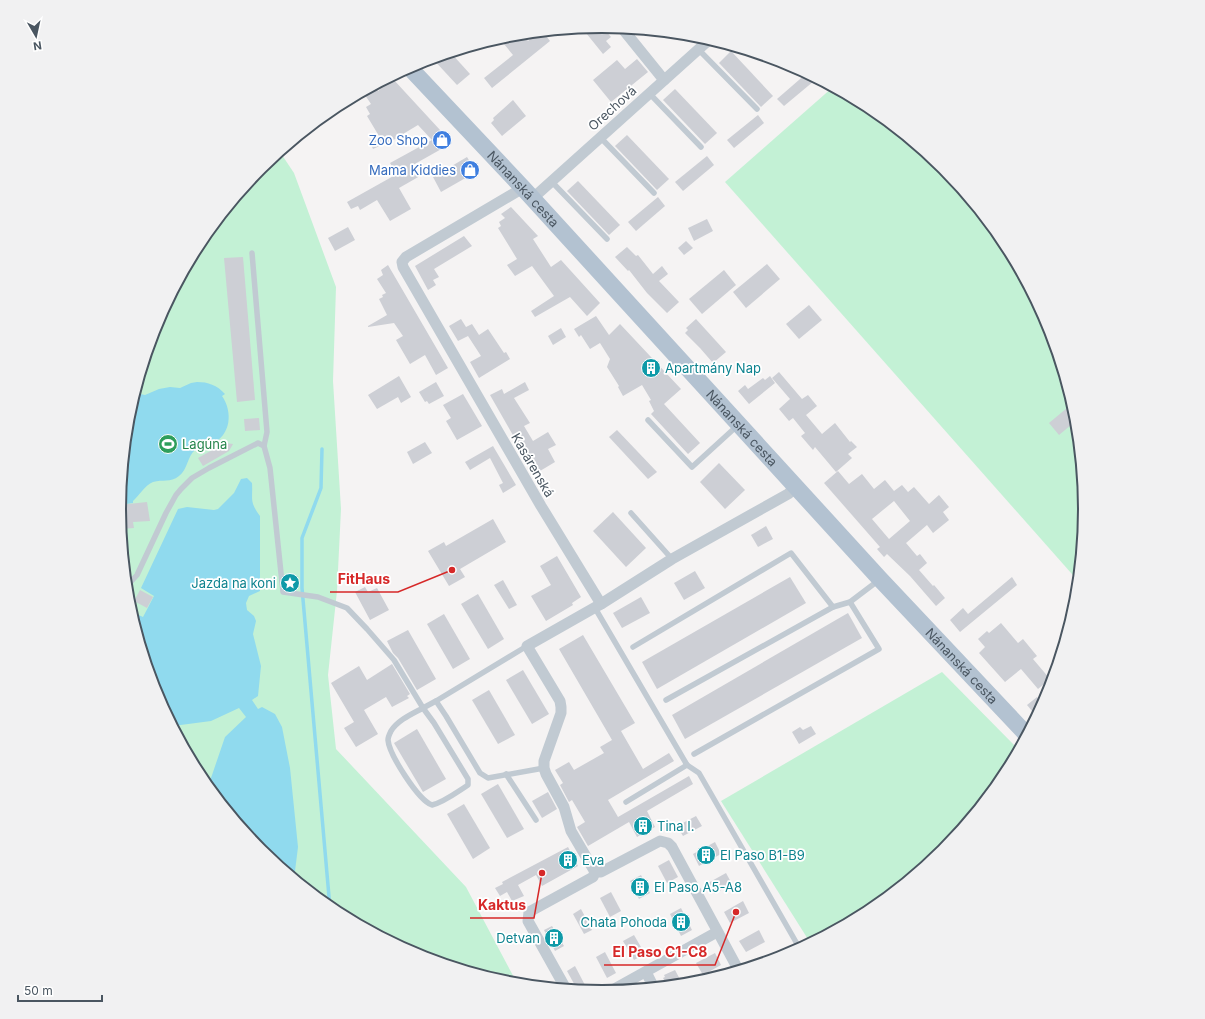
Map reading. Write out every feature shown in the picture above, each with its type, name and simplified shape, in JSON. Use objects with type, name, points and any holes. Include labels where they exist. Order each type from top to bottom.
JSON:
[{"type":"main road","name":"Nánanská cesta","points":[[414,72],[528,193],[880,579],[1024,732]]},
{"type":"street","points":[[627,34],[664,80]]},
{"type":"street","name":"Orechová","points":[[528,193],[551,181],[705,44]]},
{"type":"street","name":"Kasárenská","points":[[528,193],[406,257],[402,262],[403,267],[598,606]]},
{"type":"street","points":[[595,872],[571,831],[564,807],[544,768],[544,761],[561,713],[561,707],[560,701],[527,646],[598,606],[672,559],[788,494],[796,487]]},
{"type":"street","points":[[595,872],[601,872],[660,841],[668,843],[672,847],[737,967]]},
{"type":"street","points":[[563,984],[528,921],[529,912],[592,877],[595,872]]},
{"type":"street","points":[[620,985],[717,932]]},
{"type":"street","points":[[646,972],[652,983]]},
{"type":"lane","points":[[699,50],[757,109]]},
{"type":"lane","points":[[649,93],[701,147]]},
{"type":"lane","points":[[600,138],[654,193]]},
{"type":"lane","points":[[551,181],[607,239]]},
{"type":"lane","points":[[252,253],[266,432],[264,446],[270,468],[283,592],[318,597],[347,608],[394,660],[423,708],[434,723],[468,780],[468,785],[436,804],[432,805],[426,802],[408,782],[392,751],[388,740],[390,732],[402,720],[423,708],[436,701],[527,646]]},
{"type":"lane","points":[[648,420],[692,467],[738,424]]},
{"type":"lane","points":[[131,581],[137,575],[166,513],[181,489],[192,478],[237,453],[258,443],[264,446]]},
{"type":"lane","points":[[631,513],[672,559]]},
{"type":"lane","points":[[633,647],[791,553],[833,607]]},
{"type":"lane","points":[[666,700],[833,607],[850,602],[880,579]]},
{"type":"lane","points":[[694,754],[879,649],[850,602]]},
{"type":"lane","points":[[598,606],[687,766],[699,773],[797,944]]},
{"type":"lane","points":[[436,701],[480,772],[488,778],[544,768]]},
{"type":"lane","points":[[626,802],[687,766]]},
{"type":"lane","points":[[506,774],[536,820]]},
{"type":"green space","points":[[829,91],[867,113],[893,131],[917,151],[961,195],[981,219],[999,245],[1030,299],[1054,356],[1063,386],[1075,447],[1078,478],[1078,541],[1074,577],[725,182]]},
{"type":"green space","points":[[283,156],[294,173],[336,287],[333,381],[341,509],[337,591],[328,675],[336,749],[466,887],[514,978],[479,970],[449,961],[392,937],[338,906],[312,888],[288,868],[244,824],[224,800],[206,774],[190,748],[162,692],[142,633],[130,572],[126,510],[130,447],[142,386],[162,327],[190,271],[224,219],[244,195]]},
{"type":"green space","points":[[942,672],[1016,747],[981,800],[961,824],[917,868],[893,888],[867,906],[808,939],[721,801]]},
{"type":"water","name":"Lagúna","points":[[197,382],[212,385],[219,388],[225,394],[222,396],[226,402],[229,416],[223,435],[212,444],[195,450],[179,476],[169,480],[150,483],[133,501],[133,503],[126,504],[130,447],[140,394],[145,395],[159,389],[170,387],[180,388]]},
{"type":"water","points":[[247,478],[252,483],[253,503],[260,516],[260,591],[249,596],[246,603],[247,610],[254,616],[256,621],[253,634],[261,666],[258,696],[252,700],[258,709],[262,707],[275,714],[282,727],[290,768],[298,847],[295,874],[244,824],[224,800],[211,781],[225,737],[246,717],[239,708],[211,721],[178,725],[162,692],[151,663],[138,615],[143,617],[154,596],[141,588],[178,509],[187,507],[214,510],[218,509],[234,493],[241,479]]},
{"type":"building","points":[[608,33],[611,37],[606,41],[611,47],[603,54],[586,34]]},
{"type":"building","points":[[546,36],[550,41],[492,88],[484,78],[513,55],[504,43],[527,39],[528,41],[531,39]]},
{"type":"building","points":[[731,51],[773,96],[761,107],[719,63]]},
{"type":"building","points":[[454,56],[470,74],[457,85],[436,63]]},
{"type":"building","points":[[637,59],[648,72],[611,102],[593,80],[617,60],[625,69]]},
{"type":"building","points":[[802,77],[813,82],[784,106],[777,99]]},
{"type":"building","points":[[395,81],[452,143],[413,165],[420,176],[399,188],[411,209],[390,221],[377,200],[360,210],[358,206],[351,209],[347,202],[397,174],[390,163],[432,140],[418,125],[403,134],[404,135],[373,149],[369,140],[379,136],[367,116],[370,114],[366,107],[371,104],[366,96],[377,90],[378,91]]},
{"type":"building","points":[[675,89],[717,133],[705,144],[663,100]]},
{"type":"building","points":[[513,100],[526,116],[502,136],[491,123],[494,120],[493,118]]},
{"type":"building","points":[[758,115],[764,123],[734,148],[727,140]]},
{"type":"building","points":[[627,135],[669,179],[657,190],[615,146]]},
{"type":"building","points":[[707,156],[714,165],[683,191],[675,182]]},
{"type":"building","points":[[467,157],[476,172],[441,192],[433,177]]},
{"type":"building","points":[[578,181],[620,225],[609,235],[567,191]]},
{"type":"building","points":[[658,197],[665,206],[636,231],[628,222]]},
{"type":"building","points":[[511,207],[538,236],[533,239],[551,267],[561,260],[600,303],[587,316],[570,297],[535,317],[531,311],[554,296],[532,266],[515,276],[507,265],[517,259],[498,228],[501,226],[499,222],[505,218],[501,214]]},
{"type":"building","points":[[707,219],[713,231],[694,241],[688,228]]},
{"type":"building","points":[[348,227],[355,240],[335,251],[328,238]]},
{"type":"building","points":[[464,236],[472,246],[434,269],[439,277],[433,280],[436,285],[428,290],[415,266]]},
{"type":"building","points":[[686,241],[693,248],[684,255],[678,248]]},
{"type":"building","points":[[627,247],[636,256],[638,255],[653,274],[662,266],[668,274],[659,281],[679,302],[667,313],[647,293],[629,270],[628,271],[615,257]]},
{"type":"building","points":[[243,257],[255,400],[237,402],[224,258]]},
{"type":"building","points":[[767,264],[780,279],[746,308],[733,292]]},
{"type":"building","points":[[388,265],[448,368],[436,375],[425,355],[410,364],[396,340],[403,336],[394,323],[368,327],[387,315],[379,299],[386,293],[377,279],[383,275],[381,270]]},
{"type":"building","points":[[724,270],[736,285],[702,314],[689,299]]},
{"type":"building","points":[[809,305],[822,320],[799,339],[786,324]]},
{"type":"building","points":[[596,316],[609,335],[620,324],[681,389],[664,404],[700,443],[688,454],[651,414],[654,411],[649,401],[651,400],[642,385],[623,396],[618,387],[619,386],[607,367],[610,359],[600,343],[590,349],[581,335],[579,337],[574,329]]},
{"type":"building","points":[[461,319],[466,327],[472,324],[479,335],[488,329],[504,353],[506,352],[510,359],[479,378],[470,362],[481,356],[468,336],[458,341],[449,326]]},
{"type":"building","points":[[696,319],[726,352],[713,363],[685,333],[688,330],[686,328]]},
{"type":"building","points":[[561,328],[566,337],[553,345],[548,336]]},
{"type":"building","points":[[779,372],[802,399],[808,395],[817,406],[806,415],[822,434],[835,423],[850,442],[851,441],[857,447],[848,454],[852,458],[836,472],[815,447],[813,450],[801,436],[805,433],[793,418],[789,421],[779,409],[790,399],[772,378]]},
{"type":"building","points":[[399,376],[411,397],[401,403],[398,397],[377,409],[368,395]]},
{"type":"building","points":[[770,376],[775,383],[749,404],[738,391],[745,385],[748,389],[763,378],[765,380]]},
{"type":"building","points":[[436,382],[444,396],[429,404],[427,401],[425,402],[419,392]]},
{"type":"building","points":[[525,382],[529,390],[514,398],[530,423],[524,426],[533,441],[548,432],[556,445],[548,449],[555,462],[535,474],[490,395],[502,389],[504,394]]},
{"type":"building","points":[[463,394],[482,426],[457,440],[446,421],[451,418],[443,405]]},
{"type":"building","points":[[1068,407],[1071,425],[1059,435],[1049,423]]},
{"type":"building","points":[[259,418],[260,430],[245,431],[244,419]]},
{"type":"building","points":[[617,430],[657,472],[648,479],[609,437]]},
{"type":"building","points":[[425,442],[432,453],[413,464],[407,452]]},
{"type":"building","points":[[225,443],[233,444],[229,451],[203,466],[198,458]]},
{"type":"building","points":[[493,446],[516,485],[503,493],[499,485],[503,483],[490,458],[470,470],[465,462]]},
{"type":"building","points":[[719,463],[745,490],[725,509],[700,482]]},
{"type":"building","points":[[838,471],[849,484],[862,474],[874,489],[885,480],[894,491],[902,485],[908,492],[914,487],[929,504],[939,495],[949,507],[943,512],[949,520],[933,533],[927,525],[906,543],[917,556],[920,554],[927,563],[919,570],[945,598],[936,606],[910,576],[887,554],[884,557],[877,549],[880,547],[824,483]],"holes":[[[894,501],[910,521],[889,539],[872,519]]]},
{"type":"building","points":[[147,502],[150,521],[133,522],[134,528],[127,529],[126,504]]},
{"type":"building","points":[[613,512],[646,548],[626,567],[593,531]]},
{"type":"building","points":[[493,519],[506,542],[460,569],[465,577],[449,586],[428,551],[444,542],[446,546]]},
{"type":"building","points":[[766,526],[773,539],[758,547],[751,535]]},
{"type":"building","points":[[557,556],[581,597],[572,603],[573,605],[546,621],[531,596],[551,585],[540,566]]},
{"type":"building","points":[[695,571],[705,588],[684,600],[674,583]]},
{"type":"building","points":[[790,577],[806,603],[657,689],[642,662]]},
{"type":"building","points":[[1012,577],[1017,585],[960,632],[950,620],[963,608],[968,614]]},
{"type":"building","points":[[503,580],[517,605],[509,609],[494,585]]},
{"type":"building","points":[[365,587],[368,592],[377,588],[389,610],[370,620],[355,592]]},
{"type":"building","points":[[140,590],[153,597],[147,608],[135,601]]},
{"type":"building","points":[[478,594],[504,639],[488,649],[461,604]]},
{"type":"building","points":[[641,597],[650,613],[622,628],[613,613]]},
{"type":"building","points":[[848,613],[862,638],[685,739],[672,715]]},
{"type":"building","points":[[444,614],[470,659],[453,669],[427,624]]},
{"type":"building","points":[[1001,623],[1018,643],[1023,639],[1037,656],[1033,659],[1049,677],[1047,682],[1038,689],[1021,669],[1005,682],[979,653],[985,647],[978,639],[987,631],[989,633]]},
{"type":"building","points":[[408,630],[436,679],[417,690],[387,641]]},
{"type":"building","points":[[583,635],[635,723],[621,731],[643,769],[669,753],[674,761],[608,800],[618,817],[689,776],[693,784],[647,811],[655,827],[637,837],[629,822],[588,846],[577,827],[585,822],[572,800],[569,802],[560,785],[563,783],[555,770],[569,762],[574,770],[604,753],[600,747],[612,740],[559,649]]},
{"type":"building","points":[[392,664],[410,694],[407,696],[409,698],[392,707],[386,697],[364,710],[378,734],[356,747],[344,728],[354,722],[331,683],[359,666],[367,680]]},
{"type":"building","points":[[523,670],[549,714],[532,724],[506,680]]},
{"type":"building","points":[[489,690],[515,735],[498,744],[472,700]]},
{"type":"building","points":[[1037,697],[1040,700],[1033,713],[1027,705]]},
{"type":"building","points":[[811,726],[816,734],[799,744],[792,732],[800,727],[803,730]]},
{"type":"building","points":[[417,729],[446,779],[423,792],[394,743]]},
{"type":"building","points":[[498,784],[524,829],[507,838],[481,794]]},
{"type":"building","points":[[548,792],[557,809],[542,818],[532,801]]},
{"type":"building","points":[[464,804],[490,848],[473,859],[447,814]]},
{"type":"building","points":[[696,816],[702,826],[683,836],[677,826]]},
{"type":"building","name":"El Paso B1-B9","points":[[715,842],[721,854],[699,866],[693,854]]},
{"type":"building","points":[[568,847],[578,866],[542,886],[536,875],[518,885],[524,896],[512,901],[507,892],[500,896],[495,888],[503,884],[502,882]]},
{"type":"building","points":[[669,860],[678,877],[667,883],[658,866]]},
{"type":"building","points":[[726,873],[732,884],[714,894],[708,883]]},
{"type":"building","name":"El Paso A5-A8","points":[[641,875],[650,893],[639,899],[630,881]]},
{"type":"building","points":[[611,892],[621,911],[610,917],[600,898]]},
{"type":"building","points":[[743,901],[749,913],[730,923],[724,912]]},
{"type":"building","name":"Chata Pohoda","points":[[681,908],[692,930],[681,936],[670,914]]},
{"type":"building","points":[[581,909],[592,930],[584,934],[573,914]]},
{"type":"building","name":"Detvan","points":[[552,926],[564,946],[555,951],[544,930]]},
{"type":"building","points":[[759,930],[765,942],[746,952],[739,941]]},
{"type":"building","points":[[634,935],[645,954],[634,960],[623,941]]},
{"type":"building","points":[[605,952],[616,973],[607,978],[596,957]]},
{"type":"building","points":[[715,953],[721,965],[703,975],[696,963]]},
{"type":"building","points":[[575,966],[585,985],[575,985],[567,971]]},
{"type":"building","points":[[675,970],[680,979],[665,982],[663,978],[665,977],[664,975]]},
{"type":"waterway","points":[[322,449],[321,488],[302,538],[302,588],[329,900]]},
{"type":"place","name":"Zoo Shop","points":[[442,140]]},
{"type":"place","name":"Mama Kiddies","points":[[470,170]]},
{"type":"place","name":"Apartmány Nap","points":[[651,368]]},
{"type":"place","name":"Lagúna","points":[[168,444]]},
{"type":"place","name":"FitHaus","points":[[452,570]]},
{"type":"place","name":"Jazda na koni","points":[[290,583]]},
{"type":"place","name":"Tina I.","points":[[643,826]]},
{"type":"place","name":"El Paso B1-B9","points":[[706,855]]},
{"type":"place","name":"Eva","points":[[568,860]]},
{"type":"place","name":"Kaktus","points":[[542,873]]},
{"type":"place","name":"El Paso A5-A8","points":[[640,887]]},
{"type":"place","name":"El Paso C1-C8","points":[[736,912]]},
{"type":"place","name":"Chata Pohoda","points":[[681,922]]},
{"type":"place","name":"Detvan","points":[[554,938]]}]
